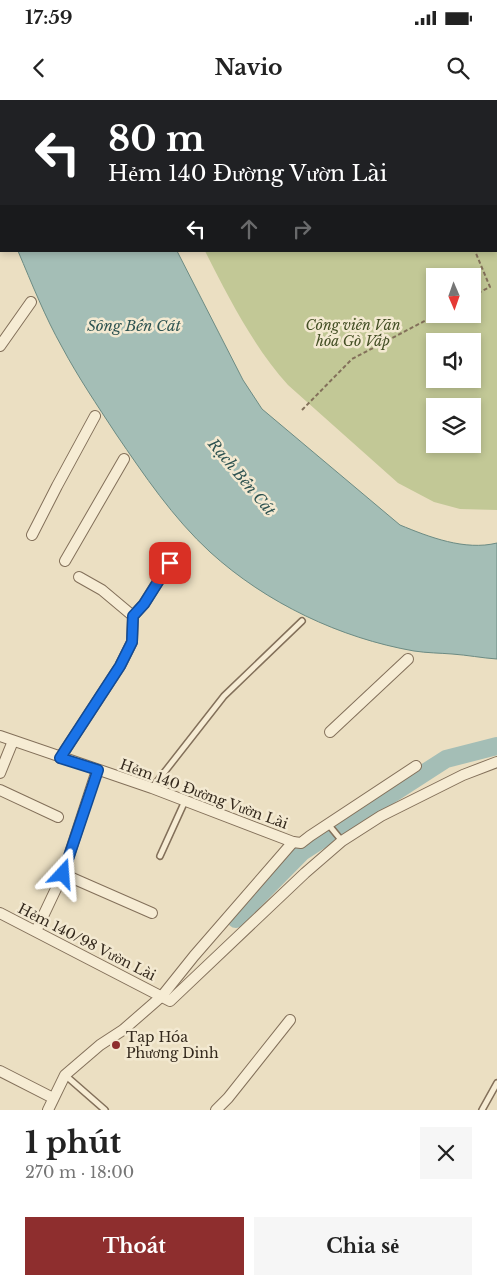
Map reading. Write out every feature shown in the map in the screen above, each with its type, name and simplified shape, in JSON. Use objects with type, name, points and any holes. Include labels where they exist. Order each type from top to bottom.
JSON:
[{"type":"street","points":[[0,346],[31,302]]},
{"type":"street","points":[[32,535],[96,416]]},
{"type":"street","points":[[65,561],[124,459]]},
{"type":"street","points":[[60,758],[120,666],[132,642],[133,616],[144,604],[175,554]]},
{"type":"street","points":[[79,577],[102,590],[133,616]]},
{"type":"street","points":[[330,732],[408,659]]},
{"type":"street","name":"Hẻm 140 Đường Vườn Lài","points":[[0,736],[152,788],[293,842],[194,956],[162,996]]},
{"type":"street","points":[[0,773],[13,741]]},
{"type":"street","points":[[48,1110],[65,1076],[100,1045],[123,1030],[162,996],[170,1001],[341,840],[382,816],[463,776],[497,762]]},
{"type":"street","points":[[293,842],[301,843],[416,766]]},
{"type":"street","points":[[36,931],[63,874],[98,770]]},
{"type":"street","points":[[0,790],[58,817]]},
{"type":"street","points":[[63,874],[152,913]]},
{"type":"street","name":"Hẻm 140/98 Vườn Lài","points":[[0,912],[162,996]]},
{"type":"street","points":[[216,1110],[228,1098],[290,1020]]},
{"type":"street","points":[[0,1071],[53,1098]]},
{"type":"lane","points":[[152,788],[224,696],[302,621]]},
{"type":"lane","points":[[160,856],[185,801]]},
{"type":"lane","points":[[329,825],[341,840]]},
{"type":"lane","points":[[65,1076],[105,1110]]},
{"type":"lane","points":[[482,1110],[497,1083]]},
{"type":"path","points":[[475,252],[490,288],[481,292]]},
{"type":"path","points":[[302,410],[352,359],[426,320]]},
{"type":"green space","name":"Công viên Văn hóa Gò Vấp","points":[[206,252],[497,252],[497,510],[460,509],[434,502],[398,483],[288,385],[253,338]]},
{"type":"water","name":"Sông Bến Cát","points":[[18,252],[178,252],[243,380],[262,409],[400,525],[447,542],[472,545],[497,543],[497,659],[414,651],[359,637],[305,616],[255,587],[232,570],[196,539],[160,496],[88,391],[68,358],[39,300]]},
{"type":"waterway","points":[[236,919],[302,852],[446,759],[497,746]]},
{"type":"place","name":"Tạp Hóa Phương Dinh","points":[[116,1045]]},
{"type":"route","points":[[63,874],[98,770],[60,758],[120,666],[134,638],[133,616],[144,604],[170,563]]},
{"type":"water label","name":"Rạch Bến Cát","points":[[242,477]]}]
